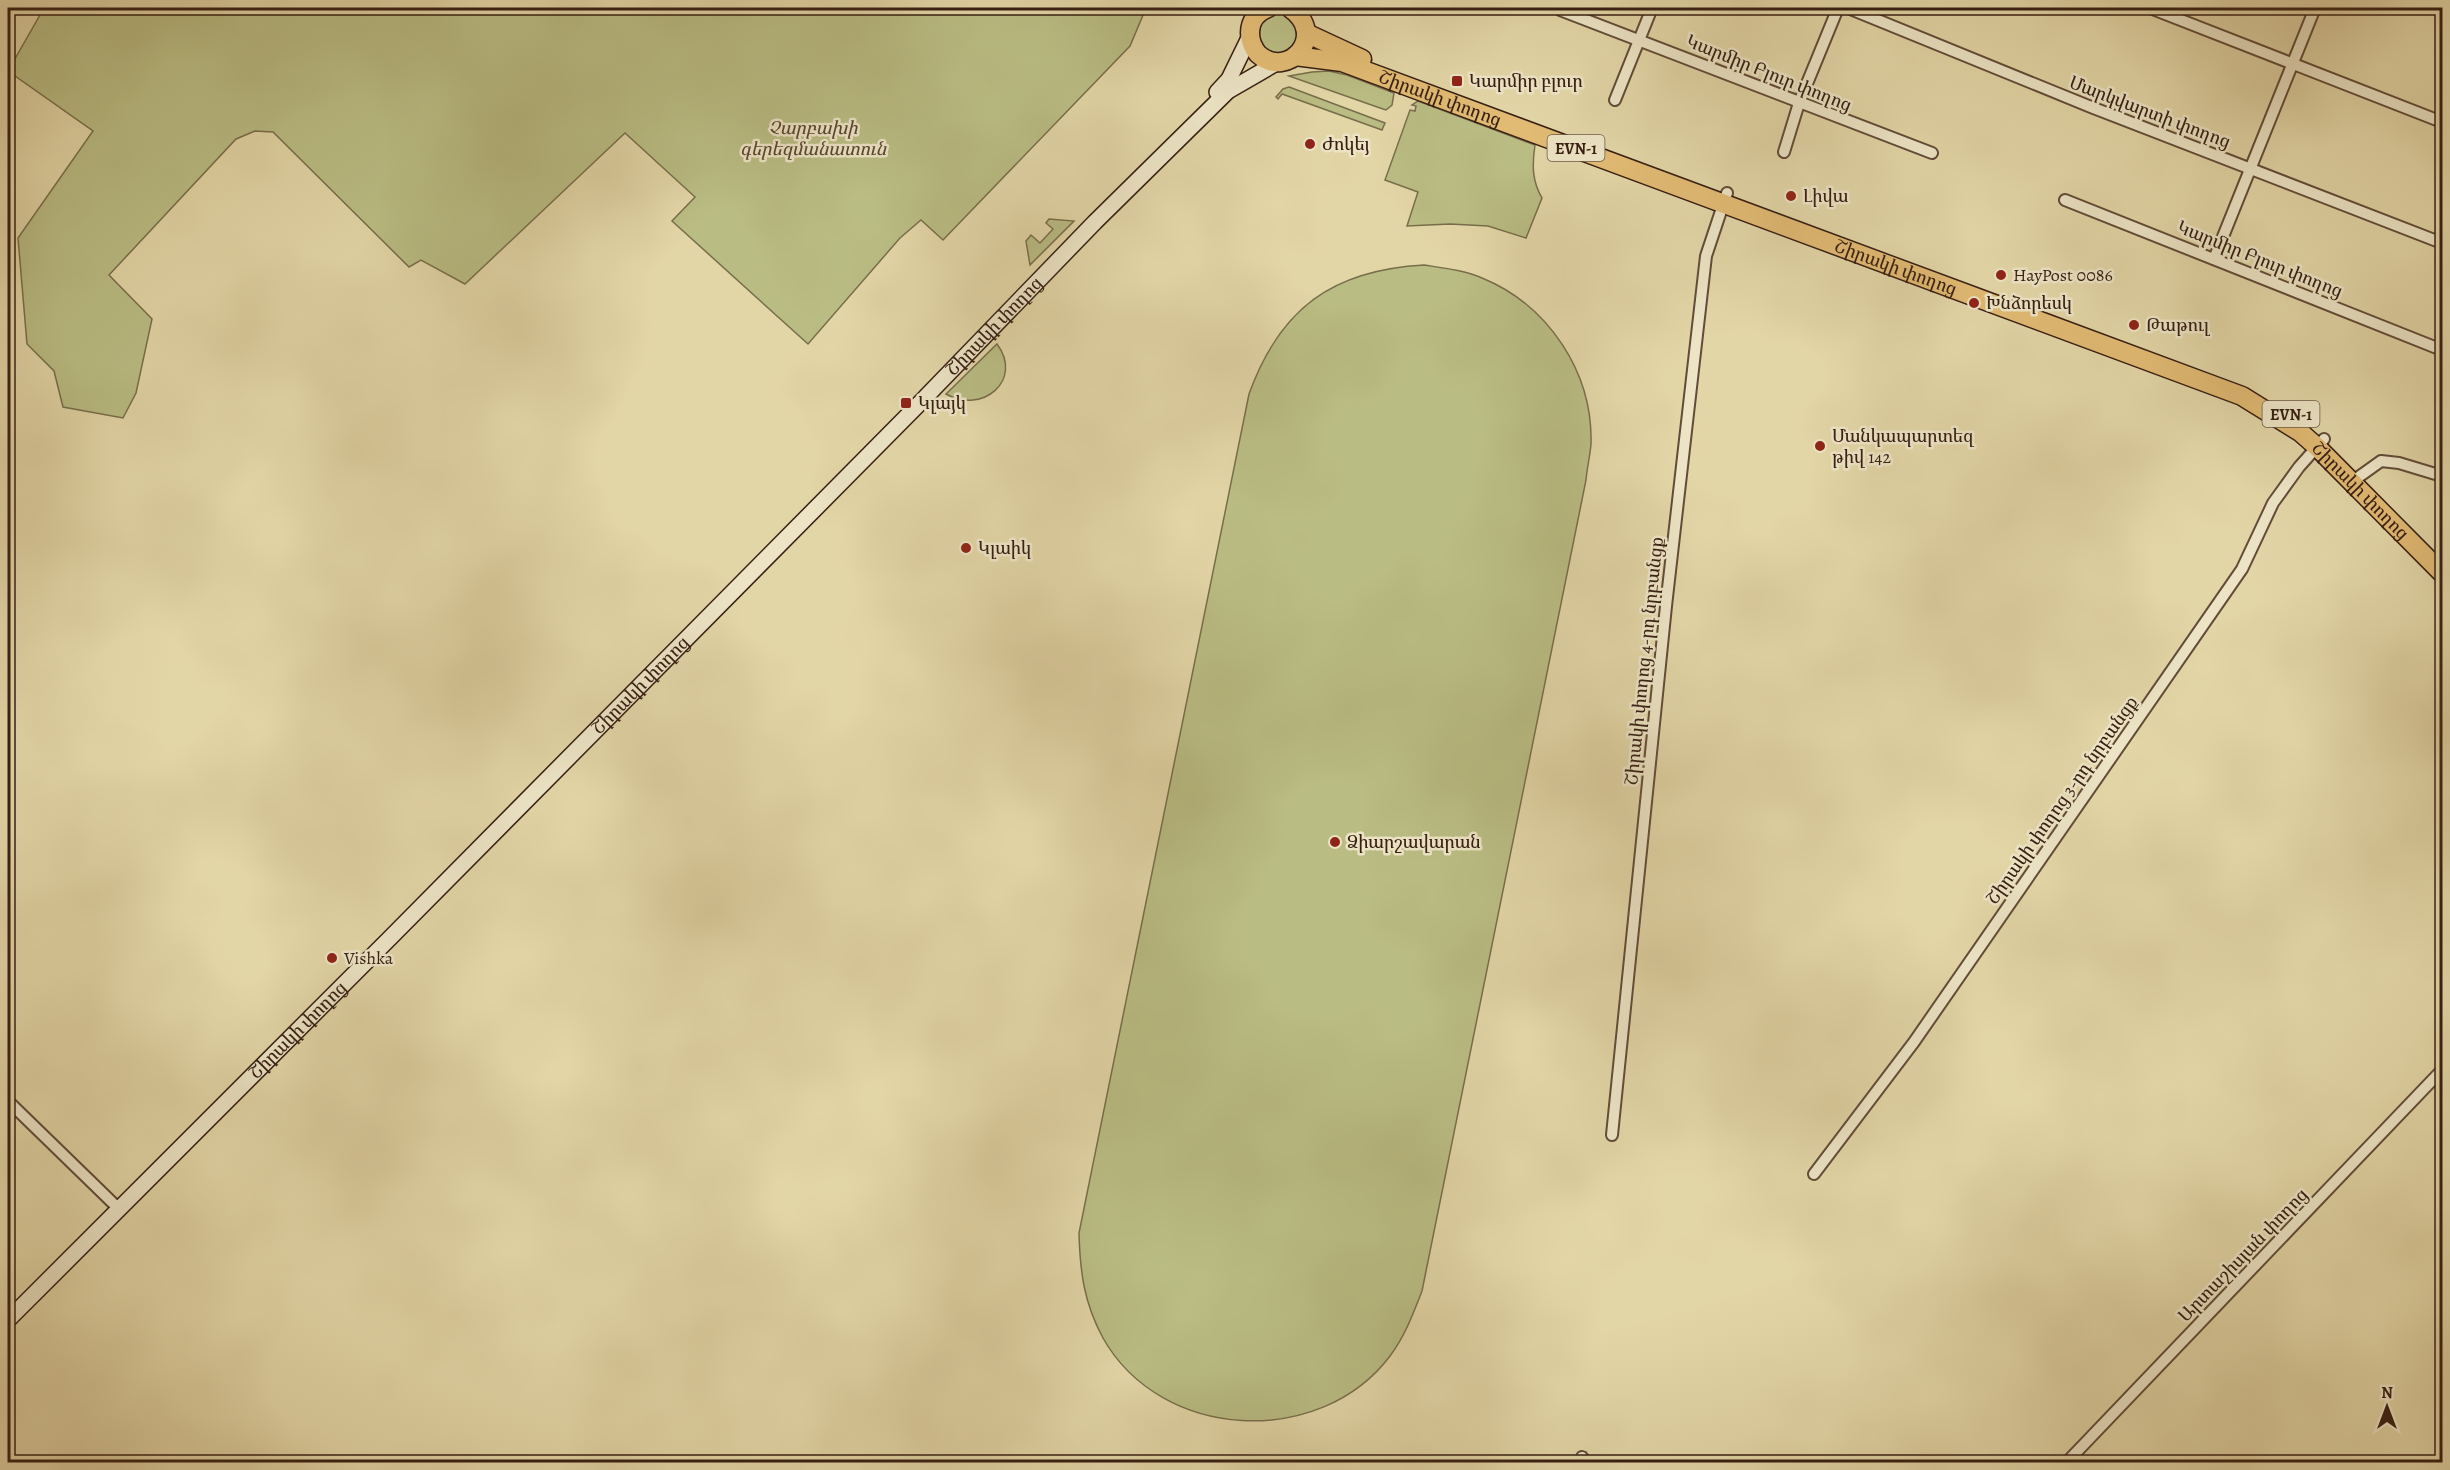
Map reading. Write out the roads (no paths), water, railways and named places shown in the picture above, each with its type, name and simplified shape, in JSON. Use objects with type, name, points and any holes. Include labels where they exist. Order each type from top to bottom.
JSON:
[{"type":"highway","points":[[1287,59],[1305,43],[1304,22],[1294,9]]},
{"type":"highway","name":"Շիրակի փողոց","points":[[1260,10],[1251,25],[1250,36],[1255,51],[1261,56],[1342,62],[1725,198]]},
{"type":"highway","name":"Շիրակի փողոց","points":[[1306,33],[1345,53],[2242,396],[2320,443],[2442,558]]},
{"type":"highway","name":"Շիրակի փողոց","points":[[2357,478],[2442,573]]},
{"type":"main road","name":"Շիրակի փողոց","points":[[8,1320],[1223,87],[1250,36]]},
{"type":"main road","name":"Շիրակի փողոց","points":[[8,1313],[389,939],[1110,207],[1228,91],[1287,59]]},
{"type":"street","points":[[1616,100],[1652,8]]},
{"type":"street","points":[[1784,152],[1800,104],[1838,8]]},
{"type":"street","name":"Մարկվարտի փողոց","points":[[1848,8],[2091,107],[2442,243]]},
{"type":"street","points":[[2150,8],[2442,122]]},
{"type":"street","points":[[2214,259],[2315,8]]},
{"type":"street","name":"Կարմիր Բլուր փողոց","points":[[1560,10],[1932,153]]},
{"type":"street","name":"Շիրակի փողոց 4-րդ նրբանցք","points":[[1612,1135],[1666,606],[1707,256],[1725,198]]},
{"type":"street","name":"Կարմիր Բլուր փողոց","points":[[2065,200],[2442,350]]},
{"type":"street","name":"Շիրակի փողոց 3-րդ նրբանցք","points":[[1814,1174],[1914,1042],[2242,570],[2273,503],[2320,443]]},
{"type":"street","points":[[2357,478],[2381,461],[2399,463],[2442,476]]},
{"type":"street","name":"Արտաշիսյան փողոց","points":[[2067,1462],[2442,1070]]},
{"type":"street","points":[[8,1101],[117,1207]]},
{"type":"place","name":"Կարմիր բլուր","points":[[1457,81]]},
{"type":"place","name":"Ժոկեյ","points":[[1310,144]]},
{"type":"place","name":"Լիվա","points":[[1791,196]]},
{"type":"place","name":"HayPost 0086","points":[[2001,275]]},
{"type":"place","name":"Խնձորեսկ","points":[[1974,303]]},
{"type":"place","name":"Թաթուլ","points":[[2134,325]]},
{"type":"place","name":"Կլայկ","points":[[906,403]]},
{"type":"place","name":"Մանկապարտեզ թիվ 142","points":[[1820,446]]},
{"type":"place","name":"Կլաիկ","points":[[966,548]]},
{"type":"place","name":"Ձիարշավարան","points":[[1335,842]]},
{"type":"place","name":"Vishka","points":[[332,958]]},
{"type":"park label","name":"Չարբախի գերեզմանատուն","points":[[813,138]]}]
